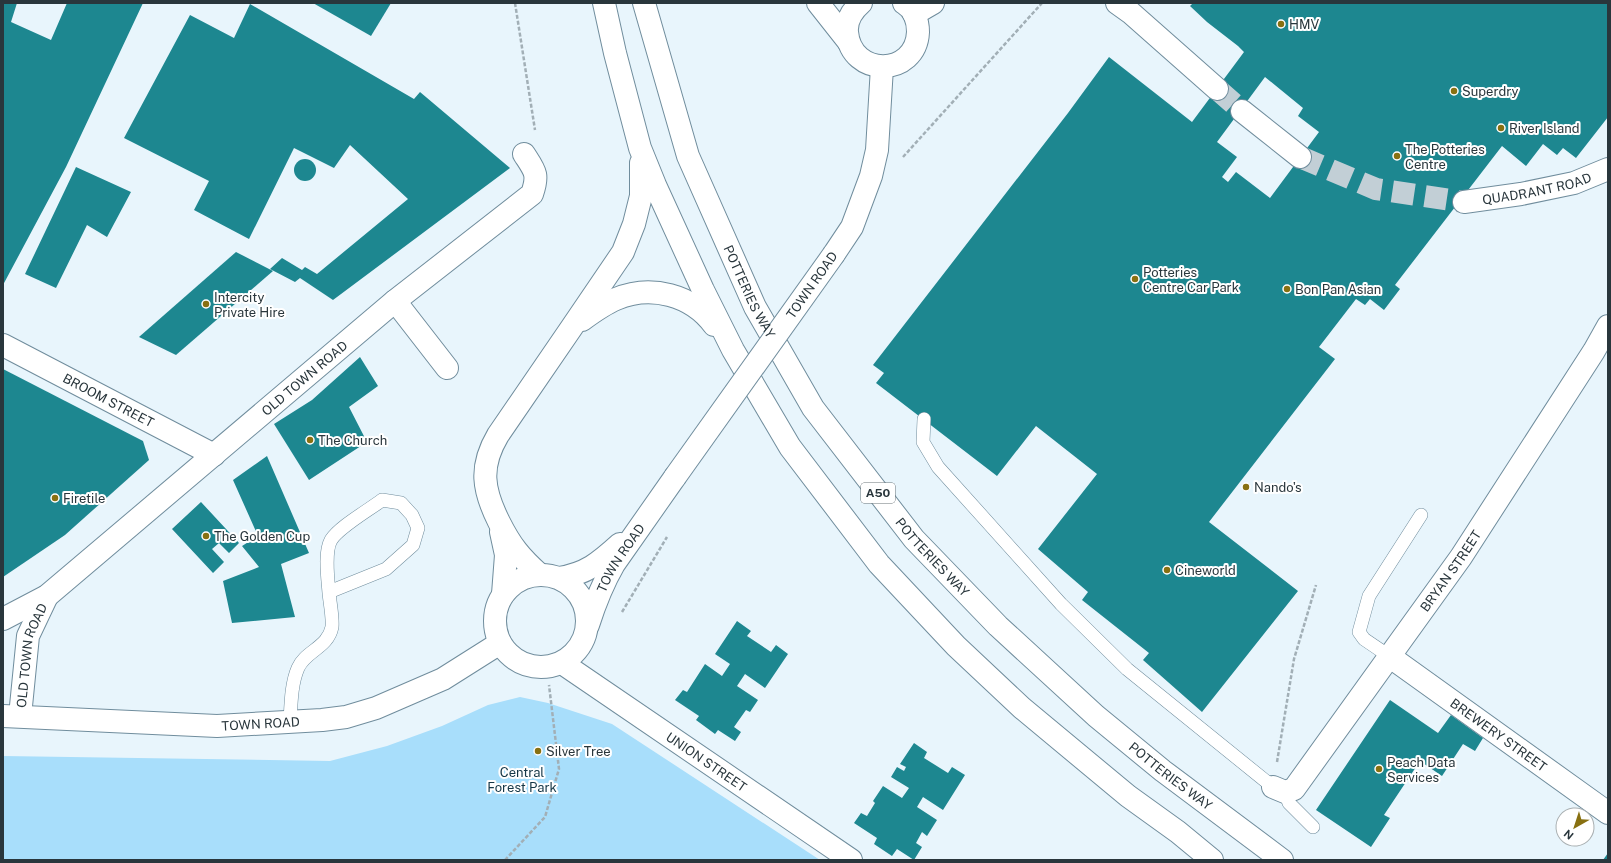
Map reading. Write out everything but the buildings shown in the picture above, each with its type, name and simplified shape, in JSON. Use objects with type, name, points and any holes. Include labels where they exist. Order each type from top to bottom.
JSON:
[{"type":"main road","points":[[604,3],[615,53],[640,148],[655,185],[703,290],[733,350],[790,446],[879,564],[951,640],[1034,718],[1128,796],[1178,832],[1212,860]]},
{"type":"main road","points":[[818,3],[860,59],[870,65],[882,67],[894,65],[905,59],[913,50],[918,38],[918,27],[909,9],[933,3]]},
{"type":"main road","points":[[848,41],[847,29],[849,18],[861,3]]},
{"type":"main road","points":[[1117,3],[1131,13],[1217,89]]},
{"type":"main road","name":"POTTERIES WAY","points":[[644,4],[688,156],[756,307],[813,408],[914,539],[998,626],[1096,716],[1163,771],[1282,860]]},
{"type":"main road","name":"TOWN ROAD","points":[[588,625],[594,604],[605,579],[614,564],[852,227],[871,176],[877,150],[882,67]]},
{"type":"main road","points":[[1242,111],[1300,157]]},
{"type":"main road","points":[[550,577],[533,575],[520,580],[508,588],[498,603],[494,624],[500,644],[505,651],[519,663],[537,668],[554,666],[569,659],[580,648],[584,641],[588,625],[587,615],[580,597],[567,583],[550,577],[528,564],[510,543],[487,494],[486,469],[492,445],[623,252],[634,224],[641,196],[640,148]]},
{"type":"main road","name":"OLD TOWN ROAD","points":[[3,619],[47,596],[395,301],[532,194],[537,180],[534,168],[527,158]]},
{"type":"main road","name":"QUADRANT ROAD","points":[[1464,202],[1521,194],[1574,182],[1608,169]]},
{"type":"main road","points":[[572,328],[602,306],[617,298],[633,294],[663,293],[678,297],[695,306],[710,319],[733,350]]},
{"type":"main road","points":[[395,301],[447,368]]},
{"type":"main road","name":"BRYAN STREET","points":[[1279,789],[1294,789],[1461,557],[1594,351],[1608,326]]},
{"type":"main road","name":"BROOM STREET","points":[[3,345],[214,455]]},
{"type":"main road","name":"TOWN ROAD","points":[[550,577],[575,576],[606,557],[624,541],[663,496]]},
{"type":"main road","points":[[497,518],[504,541],[506,555],[503,594]]},
{"type":"main road","name":"OLD TOWN ROAD","points":[[12,716],[28,636],[47,596]]},
{"type":"main road","name":"TOWN ROAD","points":[[12,716],[217,726],[346,717],[376,708],[443,679],[500,644]]},
{"type":"main road","name":"BREWERY STREET","points":[[1389,656],[1608,813]]},
{"type":"main road","name":"UNION STREET","points":[[554,666],[852,860]]},
{"type":"lane","points":[[924,420],[924,442],[938,467],[1061,604],[1127,669],[1279,789],[1289,803],[1313,828]]},
{"type":"lane","points":[[290,722],[294,684],[298,667],[309,655],[324,644],[332,627],[326,559],[331,540],[344,527],[382,500],[400,503],[412,515],[418,528],[413,545],[386,569],[329,592]]},
{"type":"lane","points":[[1389,656],[1364,639],[1359,632],[1369,596],[1421,515]]},
{"type":"path","points":[[515,3],[535,132],[527,158]]},
{"type":"path","points":[[900,163],[903,156],[1042,3]]},
{"type":"path","points":[[619,616],[668,535]]},
{"type":"path","points":[[1279,789],[1294,659],[1316,585]]},
{"type":"path","points":[[505,860],[545,817],[559,769],[554,666]]},
{"type":"green space","name":"Central Forest Park","points":[[520,697],[548,703],[612,724],[820,860],[3,860],[3,756],[330,761],[387,746],[442,726],[488,705]]},
{"type":"tunnel","points":[[1217,89],[1242,111]]},
{"type":"tunnel","points":[[1300,157],[1376,189],[1464,202]]},
{"type":"place","name":"HMV","points":[[1281,24]]},
{"type":"place","name":"Superdry","points":[[1454,91]]},
{"type":"place","name":"River Island","points":[[1501,128]]},
{"type":"place","name":"The Potteries Centre","points":[[1397,156]]},
{"type":"place","name":"Potteries Centre Car Park","points":[[1135,279]]},
{"type":"place","name":"Bon Pan Asian","points":[[1287,289]]},
{"type":"place","name":"Intercity Private Hire","points":[[206,304]]},
{"type":"place","name":"The Church","points":[[310,440]]},
{"type":"place","name":"Nando's","points":[[1246,487]]},
{"type":"place","name":"Firetile","points":[[55,498]]},
{"type":"place","name":"The Golden Cup","points":[[206,536]]},
{"type":"place","name":"Cineworld","points":[[1167,570]]},
{"type":"place","name":"Silver Tree","points":[[538,751]]},
{"type":"place","name":"Peach Data Services","points":[[1379,769]]}]
